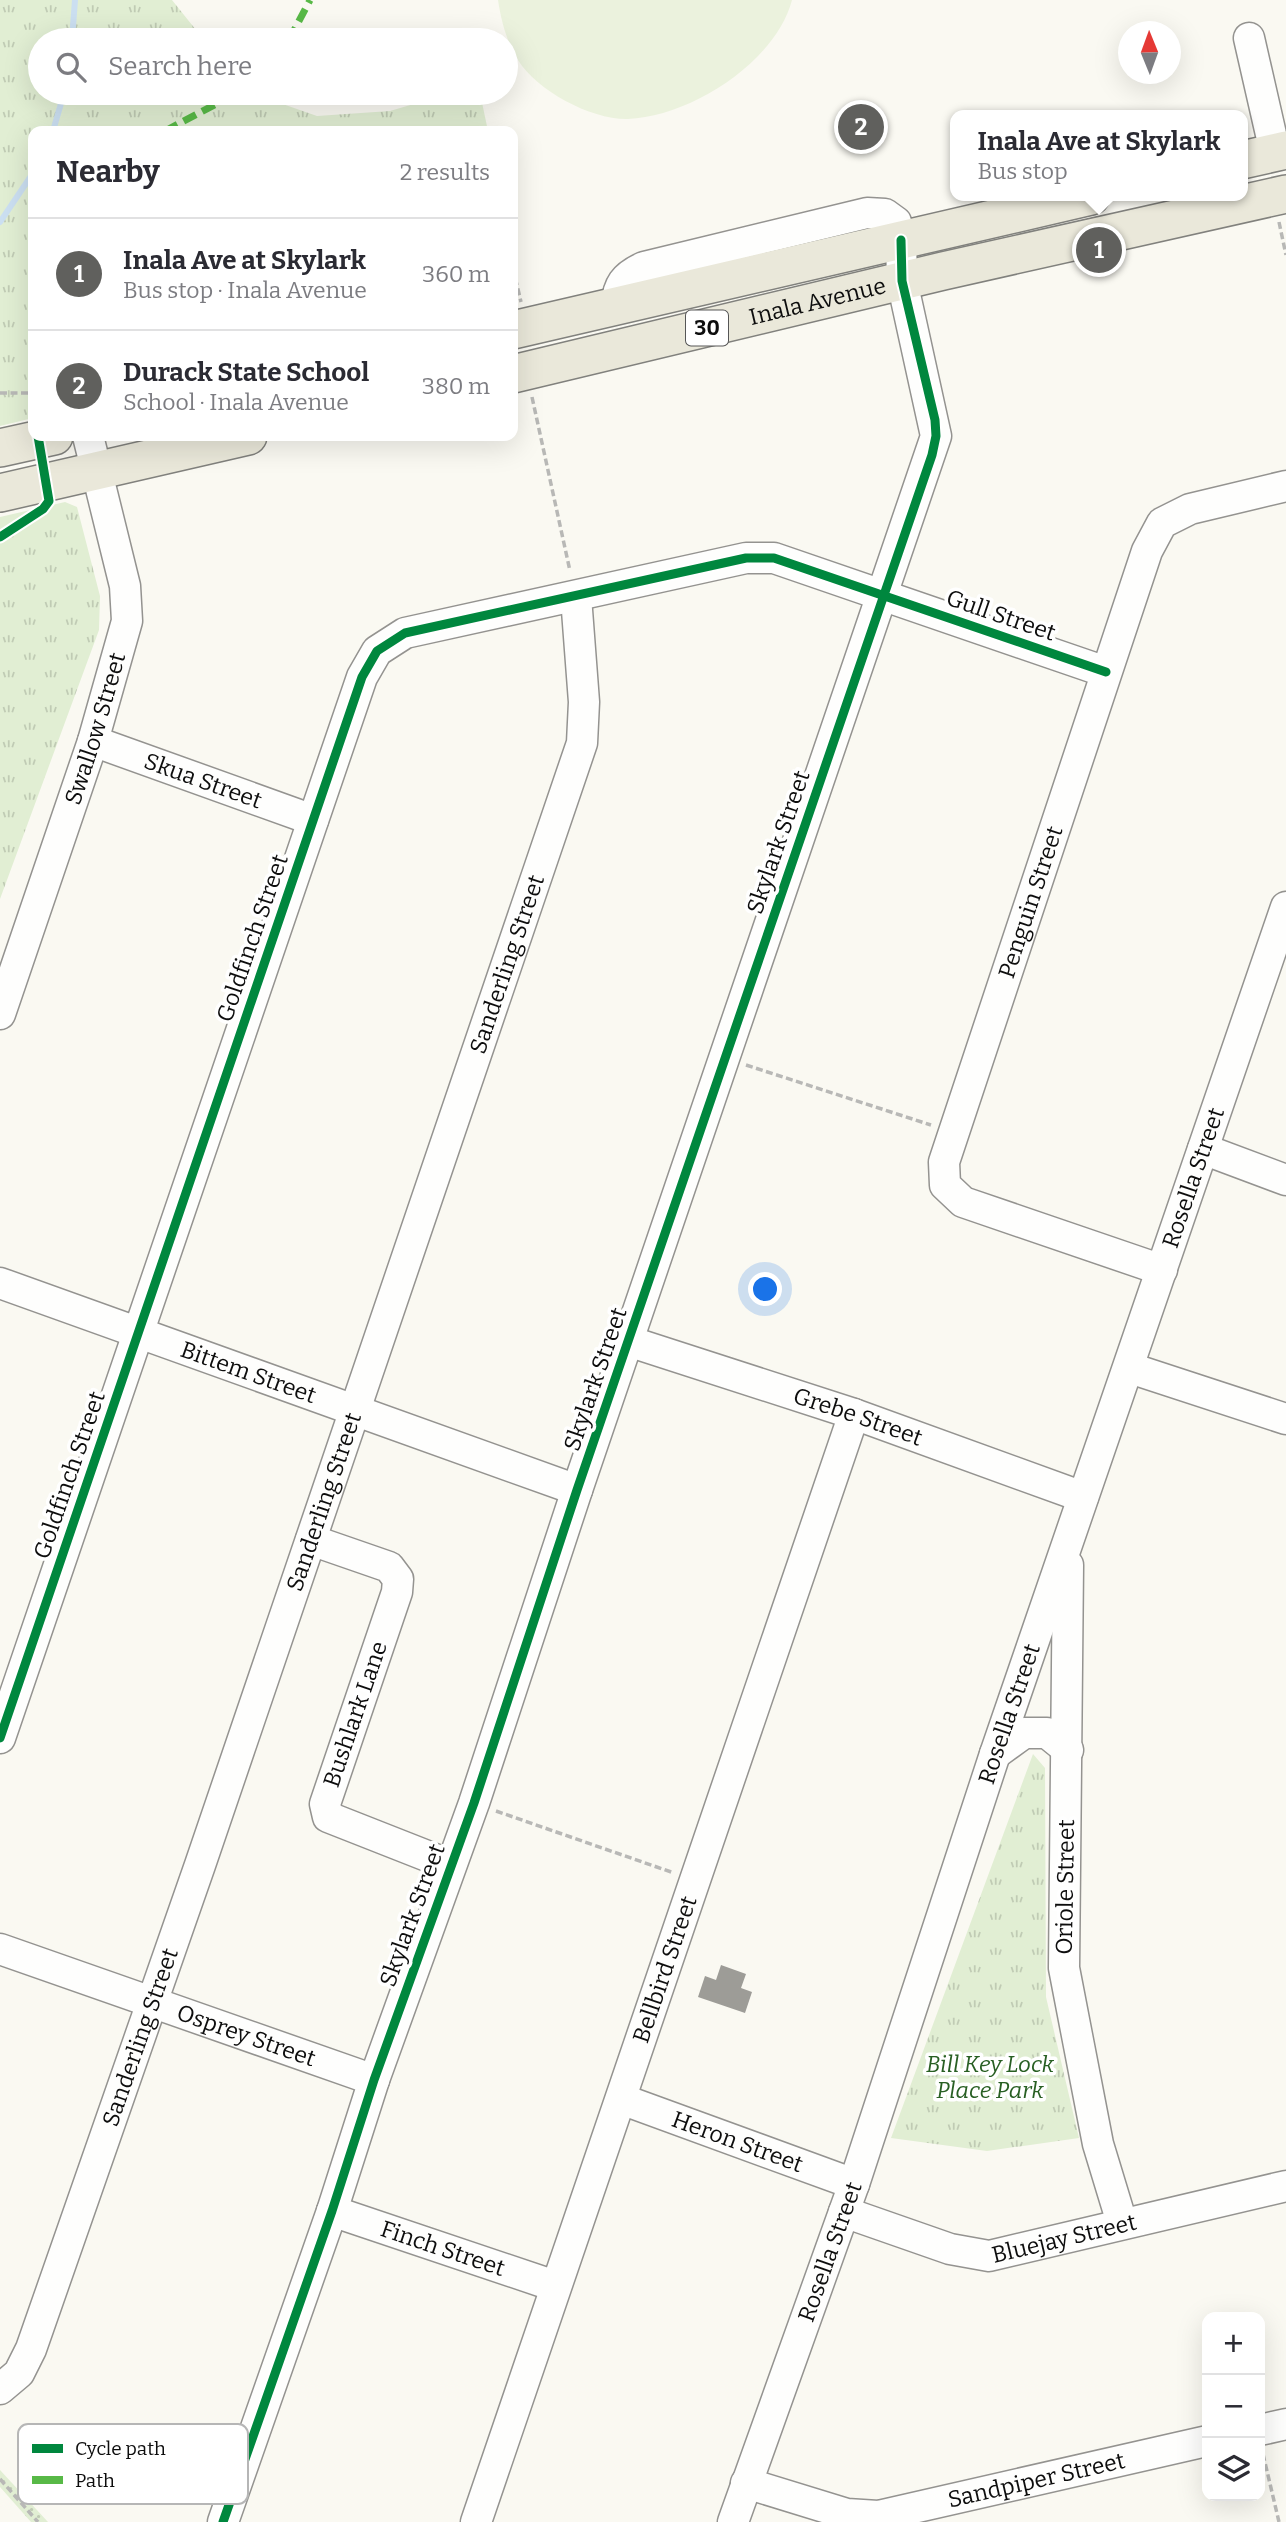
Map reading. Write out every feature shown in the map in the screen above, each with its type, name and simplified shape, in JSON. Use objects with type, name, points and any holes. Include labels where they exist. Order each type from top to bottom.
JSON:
[{"type":"main road","name":"Inala Avenue","points":[[520,373],[902,281],[1286,194]]},
{"type":"main road","name":"Inala Avenue","points":[[518,318],[616,306],[1069,201]]},
{"type":"main road","points":[[0,449],[33,441]]},
{"type":"main road","points":[[0,493],[226,441]]},
{"type":"street","points":[[1249,38],[1268,154]]},
{"type":"street","name":"Skylark Street","points":[[248,2451],[332,2211],[374,2080],[474,1803],[577,1490],[936,436],[902,281],[901,240]]},
{"type":"street","name":"Swallow Street","points":[[0,1014],[93,741],[127,621],[125,586],[89,441]]},
{"type":"street","name":"Penguin Street","points":[[1162,1270],[963,1202],[945,1185],[944,1162],[1147,551],[1162,523],[1190,509],[1286,486]]},
{"type":"street","name":"Goldfinch Street","points":[[0,1738],[362,677],[377,651],[405,633],[746,558],[774,558],[884,594]]},
{"type":"street","name":"Gull Street","points":[[884,594],[1106,672]]},
{"type":"street","name":"Sanderling Street","points":[[0,2389],[19,2372],[31,2349],[153,2003],[582,743],[584,702],[576,597]]},
{"type":"street","name":"Skua Street","points":[[93,741],[313,820]]},
{"type":"street","name":"Rosella Street","points":[[733,2522],[844,2212],[1083,1496],[1284,922]]},
{"type":"street","points":[[1203,1149],[1286,1180]]},
{"type":"street","name":"Bittem Street","points":[[0,1283],[577,1490]]},
{"type":"street","name":"Grebe Street","points":[[628,1340],[854,1414],[1083,1496]]},
{"type":"street","points":[[1130,1368],[1286,1419]]},
{"type":"street","name":"Bellbird Street","points":[[476,2522],[854,1414]]},
{"type":"street","name":"Bushlark Lane","points":[[311,1540],[388,1567],[398,1579],[397,1592],[325,1804],[328,1817],[450,1865]]},
{"type":"street","name":"Oriole Street","points":[[1068,1544],[1064,1968],[1098,2144],[1122,2223]]},
{"type":"street","points":[[995,1754],[1024,1733],[1047,1733],[1068,1750]]},
{"type":"street","name":"Osprey Street","points":[[0,1949],[374,2080]]},
{"type":"street","name":"Heron Street","points":[[621,2099],[853,2184]]},
{"type":"street","name":"Bluejay Street","points":[[844,2212],[950,2249],[989,2256],[1286,2186]]},
{"type":"street","name":"Finch Street","points":[[332,2211],[555,2286]]},
{"type":"street","points":[[1264,2438],[1286,2424]]},
{"type":"street","name":"Sandpiper Street","points":[[746,2483],[847,2514],[878,2516],[1202,2442]]},
{"type":"street","name":"Skylark Street","points":[[223,2522],[229,2504]]},
{"type":"path","points":[[520,373],[576,597]]},
{"type":"path","points":[[0,393],[28,389]]},
{"type":"path","points":[[724,1058],[953,1133]]},
{"type":"path","points":[[474,1803],[695,1880]]},
{"type":"path","points":[[1265,2458],[1279,2522]]},
{"type":"path","points":[[0,2479],[18,2499]]},
{"type":"path","points":[[22,2504],[38,2522]]},
{"type":"green space","points":[[0,0],[172,0],[194,28],[28,28],[28,105],[285,105],[317,116],[390,111],[410,105],[483,105],[487,126],[28,126],[28,419],[0,426]]},
{"type":"green space","points":[[498,0],[792,0],[783,23],[768,44],[727,82],[678,108],[652,116],[628,119],[598,115],[582,109],[538,82],[518,60],[518,28],[504,28]]},
{"type":"green space","points":[[65,502],[77,507],[100,596],[99,630],[0,899],[0,517]]},
{"type":"green space","name":"Bill Key Lock Place Park","points":[[1033,1754],[1045,1768],[1046,1997],[1079,2138],[987,2151],[891,2138]]},
{"type":"green space","points":[[0,2470],[18,2490],[18,2504],[31,2504],[48,2522],[31,2522],[0,2487]]},
{"type":"building","points":[[721,1965],[746,1974],[741,1988],[752,1992],[745,2013],[698,1997],[705,1976],[716,1980]]},
{"type":"waterway","points":[[73,28],[75,0]]},
{"type":"waterway","points":[[54,126],[61,105]]},
{"type":"waterway","points":[[0,222],[28,180]]},
{"type":"marked path","points":[[295,28],[310,0]]},
{"type":"marked path","points":[[174,126],[214,105]]},
{"type":"cycle path","points":[[248,2451],[332,2211],[374,2080],[474,1803],[577,1490],[932,455],[936,436],[935,420],[902,281],[901,240]]},
{"type":"cycle path","points":[[0,537],[43,509],[49,501],[39,441]]},
{"type":"cycle path","points":[[0,1738],[362,677],[377,651],[405,633],[746,558],[774,558],[1106,672]]},
{"type":"cycle path","points":[[223,2522],[229,2504]]},
{"type":"place","name":"Durack State School","points":[[861,127]]},
{"type":"place","name":"Inala Ave at Skylark","points":[[1099,250]]}]
